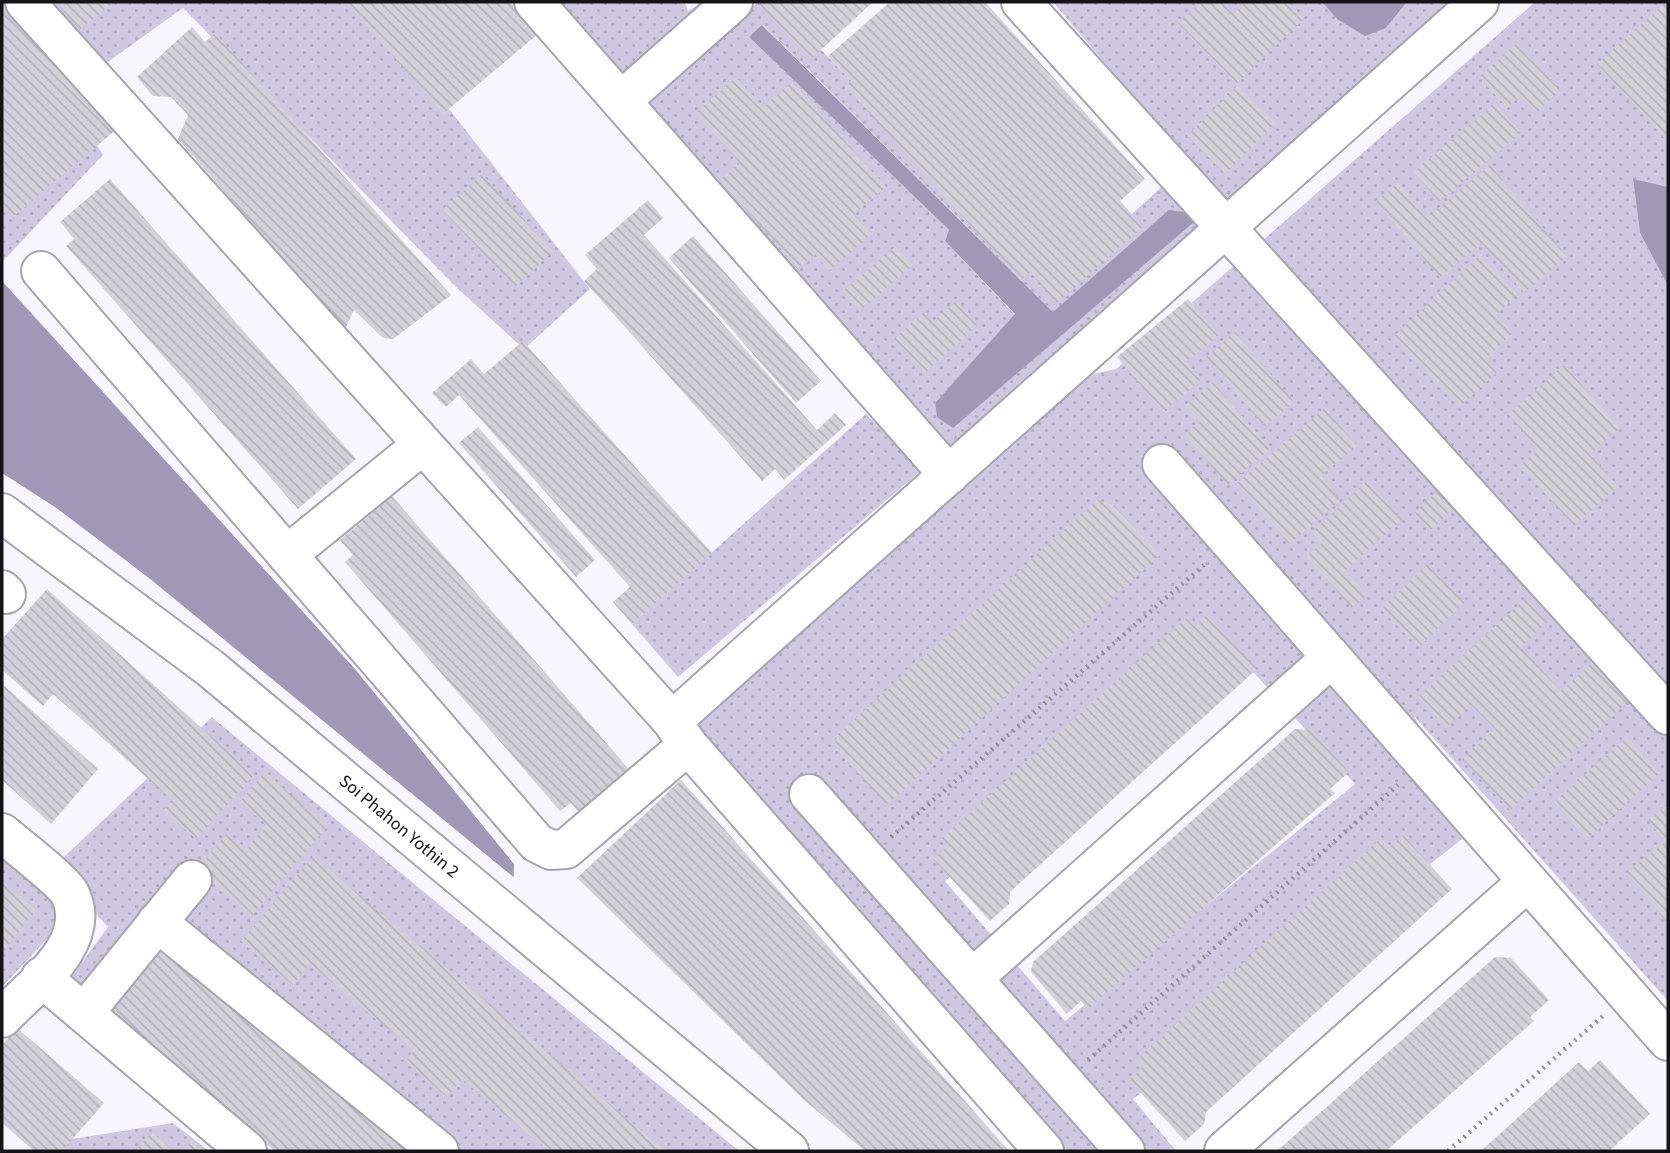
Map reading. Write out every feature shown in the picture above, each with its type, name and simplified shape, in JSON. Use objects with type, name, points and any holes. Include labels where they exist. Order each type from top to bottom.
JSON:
[{"type":"street","points":[[25,2],[680,733],[1044,1151]]},
{"type":"street","points":[[534,2],[949,475]]},
{"type":"street","points":[[621,101],[733,2]]},
{"type":"street","points":[[1021,2],[1668,716]]},
{"type":"street","points":[[41,271],[537,843],[551,850],[566,849],[680,733],[949,475],[1479,2]]},
{"type":"street","points":[[287,555],[421,446]]},
{"type":"street","points":[[1162,464],[1668,1041]]},
{"type":"street","name":"Soi Phahon Yothin 2","points":[[2,513],[210,668],[789,1151]]},
{"type":"street","points":[[973,978],[1331,657]]},
{"type":"street","points":[[809,793],[1125,1151]]},
{"type":"street","points":[[2,833],[70,892],[75,911],[75,933],[58,960],[2,1017]]},
{"type":"street","points":[[84,1013],[192,880]]},
{"type":"street","points":[[1224,1151],[1527,882]]},
{"type":"street","points":[[157,922],[439,1151]]},
{"type":"street","points":[[41,977],[247,1151]]},
{"type":"path","points":[[866,858],[1230,542]]},
{"type":"path","points":[[1063,1081],[1423,763]]},
{"type":"path","points":[[1448,1151],[1627,995]]},
{"type":"shaded area","points":[[2,2],[7,2],[103,155],[2,262]]},
{"type":"shaded area","points":[[51,2],[414,2],[413,63],[590,289],[524,349],[456,287],[183,8],[105,64]]},
{"type":"shaded area","points":[[551,2],[685,2],[688,11],[702,2],[715,2],[625,76]]},
{"type":"shaded area","points":[[758,2],[774,2],[1053,286],[1166,183],[1205,223],[951,450],[646,103]],"holes":[[[763,25],[1053,312],[1169,211],[937,417],[935,403],[1015,315],[945,241],[949,230],[749,37]]]},
{"type":"shaded area","points":[[1053,2],[1322,2],[1337,19],[1386,28],[1407,2],[1461,2],[1230,210]]},
{"type":"shaded area","points":[[1322,2],[1407,2],[1386,28],[1365,36],[1337,19]]},
{"type":"shaded area","points":[[1535,2],[1668,2],[1668,32],[1621,85],[1668,137],[1668,187],[1633,180],[1640,233],[1668,286],[1668,1001],[1414,716],[1471,832],[1133,1099],[1176,1151],[1067,1151],[697,730],[713,704],[1093,374],[1116,369]],"holes":[[[1226,642],[1355,784],[1065,1021],[945,881]]]},
{"type":"shaded area","points":[[762,25],[1053,312],[1169,210],[1183,212],[1194,222],[953,428],[937,417],[935,403],[1015,314],[945,241],[949,230],[749,37]]},
{"type":"shaded area","points":[[1633,179],[1668,187],[1668,286],[1640,233]]},
{"type":"shaded area","points":[[2,281],[355,669],[514,864],[511,963],[2,543]]},
{"type":"shaded area","points":[[866,414],[922,470],[678,677],[632,624]]},
{"type":"shaded area","points":[[212,717],[739,1151],[452,1151],[78,999],[64,987],[108,927],[75,892],[62,859]]},
{"type":"shaded area","points":[[2,847],[60,905],[57,928],[2,987]]},
{"type":"shaded area","points":[[173,1123],[209,1151],[51,1151],[53,1142]]},
{"type":"pier","points":[[2,473],[55,507],[149,578],[517,880],[514,966],[71,601],[2,548]]},
{"type":"building","points":[[10,2],[118,128],[13,217],[2,204],[2,4]]},
{"type":"building","points":[[56,2],[114,2],[79,30]]},
{"type":"building","points":[[346,2],[510,2],[538,34],[443,114]]},
{"type":"building","points":[[765,2],[873,2],[811,59],[760,6]]},
{"type":"building","points":[[890,2],[985,2],[1145,179],[1120,201],[1143,227],[1057,303],[1030,272],[1021,281],[845,86],[851,81],[828,56]]},
{"type":"building","points":[[1201,2],[1222,2],[1234,14],[1246,2],[1287,2],[1304,19],[1237,83],[1178,23]]},
{"type":"building","points":[[1668,2],[1668,142],[1597,64]]},
{"type":"building","points":[[192,27],[205,42],[215,33],[451,295],[393,339],[383,338],[354,310],[345,329],[178,139],[188,115],[171,97],[153,96],[137,77]]},
{"type":"building","points":[[1517,43],[1560,90],[1536,113],[1521,96],[1507,108],[1479,77]]},
{"type":"building","points":[[736,77],[763,107],[792,82],[886,187],[854,214],[872,234],[829,271],[815,254],[798,268],[720,180],[740,163],[695,113]]},
{"type":"building","points":[[1237,86],[1276,123],[1225,174],[1187,136]]},
{"type":"building","points":[[1495,103],[1521,133],[1439,202],[1414,172]]},
{"type":"building","points":[[1490,165],[1567,256],[1524,293],[1482,243],[1440,278],[1376,201],[1398,183],[1427,218]]},
{"type":"building","points":[[482,174],[553,251],[515,287],[442,210]]},
{"type":"building","points":[[110,179],[356,459],[298,509],[66,246],[74,239],[60,222]]},
{"type":"building","points":[[648,200],[663,218],[644,235],[817,430],[835,413],[846,425],[784,480],[775,469],[762,481],[584,281],[597,269],[585,255]]},
{"type":"building","points":[[693,236],[821,381],[796,403],[669,258]]},
{"type":"building","points":[[896,246],[913,265],[860,311],[843,291]]},
{"type":"building","points":[[1480,255],[1518,294],[1496,315],[1513,333],[1485,359],[1497,372],[1460,407],[1393,337]]},
{"type":"building","points":[[1188,299],[1219,335],[1186,362],[1201,380],[1163,412],[1117,357]]},
{"type":"building","points":[[956,301],[978,325],[925,373],[894,339],[924,312],[933,322]]},
{"type":"building","points":[[1235,332],[1294,402],[1265,427],[1206,357]]},
{"type":"building","points":[[523,341],[712,553],[632,624],[613,602],[630,587],[459,395],[446,407],[432,393],[471,359],[484,374]]},
{"type":"building","points":[[1564,365],[1620,428],[1590,454],[1618,487],[1574,526],[1520,465],[1538,450],[1508,414]]},
{"type":"building","points":[[1213,382],[1270,449],[1227,485],[1185,435],[1201,421],[1186,405]]},
{"type":"building","points":[[1325,408],[1357,446],[1321,476],[1341,500],[1289,544],[1237,483]]},
{"type":"building","points":[[478,427],[595,560],[576,577],[459,443]]},
{"type":"building","points":[[1367,481],[1402,519],[1345,571],[1367,595],[1352,608],[1306,557],[1322,543],[1312,532]]},
{"type":"building","points":[[1438,490],[1455,507],[1430,531],[1414,513]]},
{"type":"building","points":[[392,496],[634,775],[584,818],[571,803],[560,811],[345,562],[353,555],[340,540]]},
{"type":"building","points":[[1097,500],[1115,506],[1160,555],[887,805],[834,747],[837,735]]},
{"type":"building","points":[[1427,564],[1465,602],[1419,647],[1381,609]]},
{"type":"building","points":[[47,589],[254,775],[196,839],[163,810],[172,800],[53,694],[43,706],[2,670],[2,639]]},
{"type":"building","points":[[1526,598],[1548,622],[1521,647],[1561,691],[1598,657],[1634,696],[1510,810],[1462,759],[1495,729],[1472,705],[1446,728],[1418,697]]},
{"type":"building","points":[[1207,615],[1257,669],[1010,892],[1009,904],[990,921],[933,859],[948,846],[941,839],[1186,618],[1194,626]]},
{"type":"building","points":[[2,684],[98,769],[51,824],[2,780]]},
{"type":"building","points":[[1295,729],[1312,730],[1349,772],[1330,789],[1335,793],[1088,1009],[1081,1001],[1067,1014],[1031,972],[1033,962]]},
{"type":"building","points":[[1627,737],[1660,773],[1587,839],[1554,802]]},
{"type":"building","points":[[265,772],[328,826],[251,916],[197,869],[227,833],[246,849],[267,825],[239,802]]},
{"type":"building","points":[[681,780],[1009,1151],[865,1151],[803,1099],[577,878]]},
{"type":"building","points":[[1668,803],[1668,924],[1627,872],[1665,842],[1648,820]]},
{"type":"building","points":[[1403,835],[1452,889],[1206,1112],[1204,1124],[1185,1141],[1129,1080],[1143,1067],[1137,1059],[1381,838],[1390,847]]},
{"type":"building","points":[[313,856],[666,1151],[549,1151],[462,1079],[447,1097],[405,1061],[414,1051],[310,964],[293,985],[241,941]]},
{"type":"building","points":[[2,882],[36,909],[2,954]]},
{"type":"building","points":[[161,942],[413,1151],[275,1151],[104,1010]]},
{"type":"building","points":[[1495,957],[1511,958],[1549,1000],[1530,1017],[1534,1021],[1386,1151],[1277,1151]]},
{"type":"building","points":[[17,1028],[104,1103],[62,1151],[34,1151],[2,1123],[2,1045]]},
{"type":"building","points":[[1600,1060],[1650,1114],[1609,1151],[1481,1151],[1579,1062],[1588,1071]]},
{"type":"building","points":[[152,1132],[174,1151],[135,1151]]},
{"type":"building","points":[[192,1140],[206,1151],[182,1151]]}]
